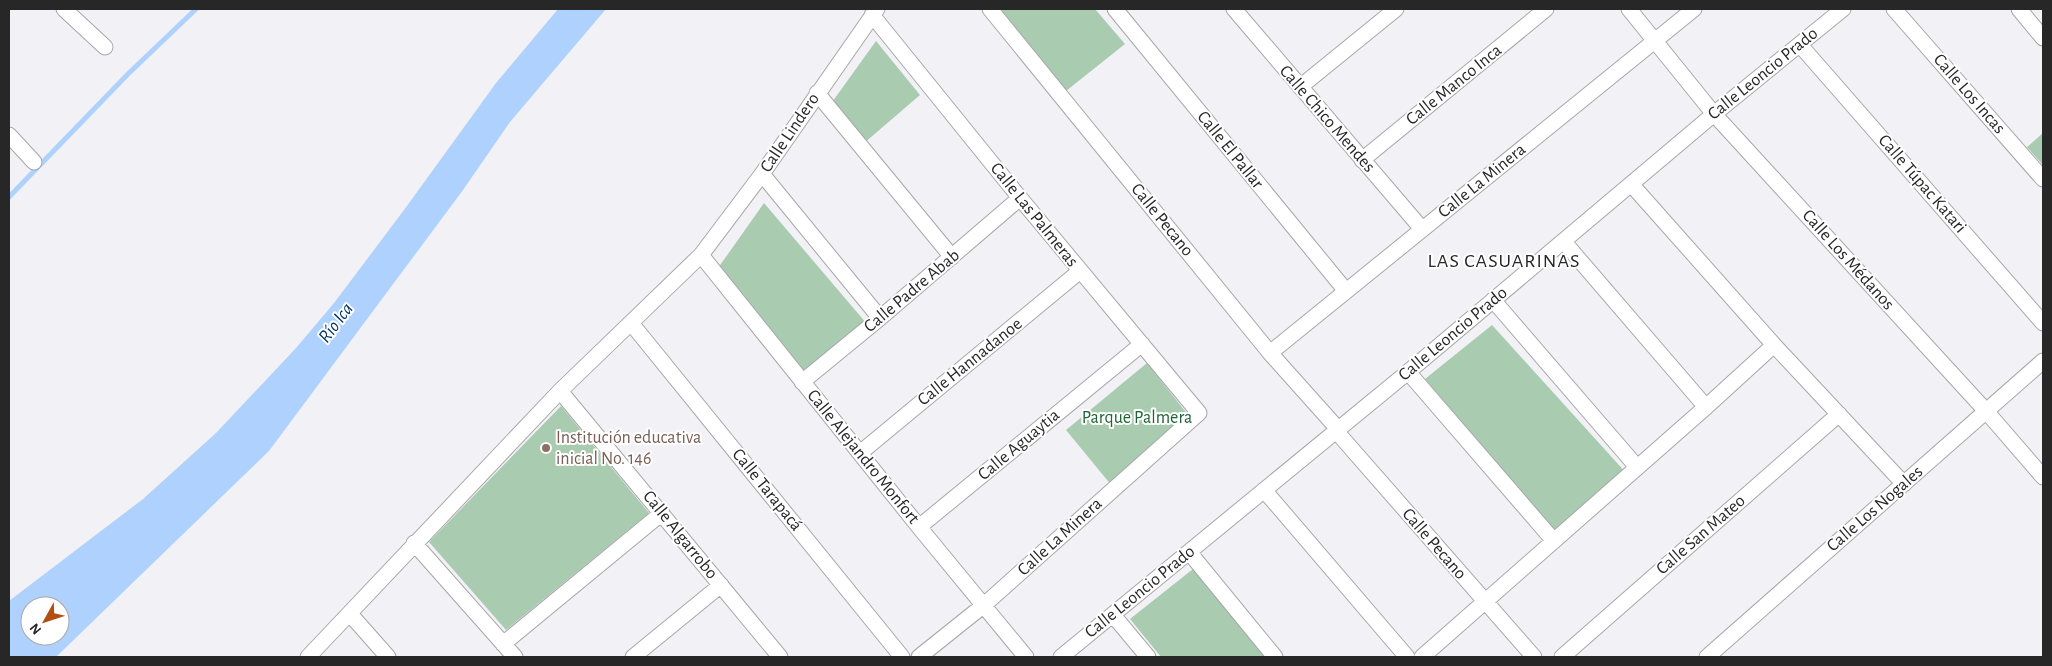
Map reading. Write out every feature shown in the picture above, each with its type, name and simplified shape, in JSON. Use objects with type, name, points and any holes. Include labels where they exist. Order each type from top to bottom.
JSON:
[{"type":"street","points":[[64,9],[105,47]]},
{"type":"street","name":"Calle Pecano","points":[[990,9],[1270,353],[1534,657]]},
{"type":"street","name":"Calle El Pallar","points":[[1115,9],[1346,291]]},
{"type":"street","points":[[1300,87],[1396,9]]},
{"type":"street","name":"Calle Manco Inca","points":[[1362,160],[1546,9]]},
{"type":"street","name":"Calle Los Médanos","points":[[1630,9],[1714,114],[1986,411],[2043,477]]},
{"type":"street","name":"Calle La Minera","points":[[1270,353],[1694,9]]},
{"type":"street","name":"Calle Leoncio Prado","points":[[1061,657],[1408,372],[1714,114],[1843,9]]},
{"type":"street","name":"Calle Los Incas","points":[[1894,9],[2043,179]]},
{"type":"street","points":[[2019,9],[2043,38]]},
{"type":"street","name":"Calle Chico Mendes","points":[[1241,11],[1300,87],[1422,229]]},
{"type":"street","name":"Calle Lindero","points":[[308,657],[560,391],[701,256],[762,174],[875,12]]},
{"type":"street","name":"Calle Las Palmeras","points":[[875,12],[1020,198],[1199,413]]},
{"type":"street","name":"Calle Túpac Katari","points":[[1800,45],[2043,323]]},
{"type":"street","points":[[817,93],[952,257]]},
{"type":"street","points":[[9,135],[34,162]]},
{"type":"street","points":[[762,174],[880,318]]},
{"type":"street","points":[[1631,184],[1774,345],[1904,484]]},
{"type":"street","name":"Calle Padre Abab","points":[[802,382],[1020,198]]},
{"type":"street","points":[[1564,242],[1706,407]]},
{"type":"street","name":"Calle Alejandro Monfort","points":[[701,256],[1026,657]]},
{"type":"street","name":"Calle Hannadanoe","points":[[860,453],[1080,271]]},
{"type":"street","points":[[1493,300],[1637,467]]},
{"type":"street","name":"Calle Tarapacá","points":[[631,323],[902,657]]},
{"type":"street","name":"Calle Aguaytia","points":[[920,527],[1142,344]]},
{"type":"street","points":[[1422,657],[1774,345]]},
{"type":"street","name":"Calle Los Nogales","points":[[1707,657],[2043,361]]},
{"type":"street","points":[[1408,372],[1554,541]]},
{"type":"street","name":"Calle Algarrobo","points":[[560,391],[780,657]]},
{"type":"street","name":"Calle La Minera","points":[[919,657],[984,605],[1199,413]]},
{"type":"street","name":"Calle San Mateo","points":[[1562,657],[1839,414]]},
{"type":"street","points":[[1264,490],[1407,657]]},
{"type":"street","points":[[503,644],[662,513]]},
{"type":"street","points":[[414,543],[515,657]]},
{"type":"street","points":[[1189,552],[1275,657]]},
{"type":"street","points":[[633,657],[721,585]]},
{"type":"street","points":[[350,614],[388,657]]},
{"type":"street","points":[[1113,615],[1148,657]]},
{"type":"green space","points":[[996,9],[1095,9],[1125,44],[1066,91]]},
{"type":"green space","points":[[876,41],[920,95],[863,144],[830,105]]},
{"type":"green space","points":[[2043,133],[2043,165],[2027,147]]},
{"type":"green space","points":[[764,203],[867,324],[804,376],[716,271]]},
{"type":"green space","points":[[1492,325],[1628,475],[1557,536],[1425,379]]},
{"type":"green space","name":"Parque Palmera","points":[[1147,363],[1192,420],[1112,486],[1066,430]]},
{"type":"green space","points":[[561,406],[649,513],[506,630],[429,542]]},
{"type":"green space","points":[[1193,569],[1266,657],[1161,657],[1130,619]]},
{"type":"water","name":"Río Ica","points":[[558,9],[606,9],[510,122],[463,190],[269,451],[70,643],[70,596],[20,596],[20,646],[67,646],[56,657],[9,657],[9,601],[143,499],[216,433],[296,348],[334,303],[496,83]]},
{"type":"waterway","points":[[9,197],[128,74],[196,9]]},
{"type":"place","name":"Institución educativa inicial No. 146","points":[[546,448]]},
{"type":"district","name":"LAS CASUARINAS","points":[[1504,261]]}]
